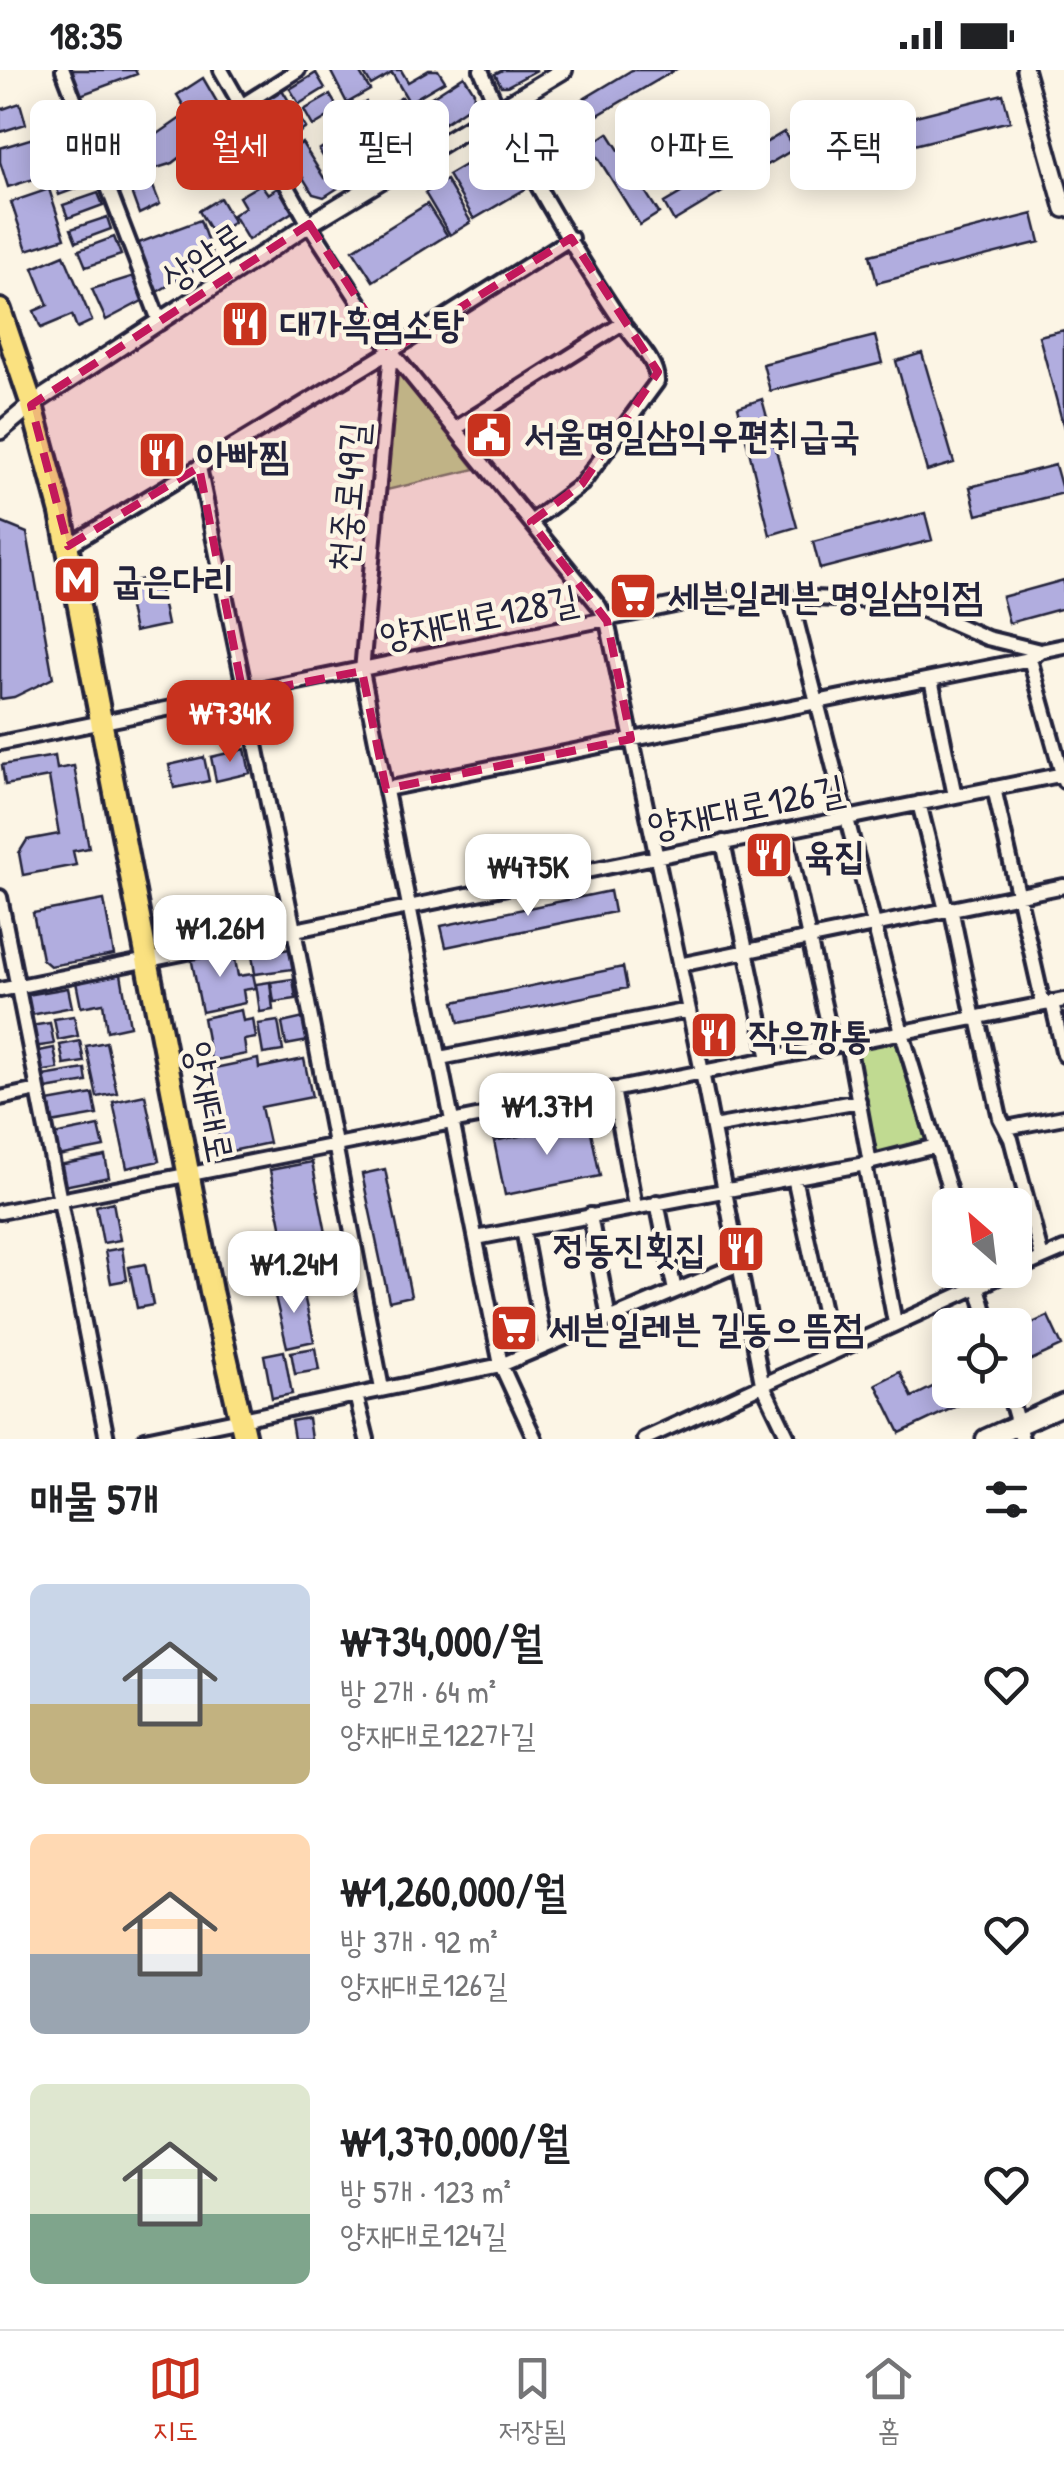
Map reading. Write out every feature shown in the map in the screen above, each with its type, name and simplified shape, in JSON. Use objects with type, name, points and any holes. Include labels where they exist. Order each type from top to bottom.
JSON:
[{"type":"main road","name":"양재대로","points":[[0,310],[31,405],[68,546],[189,1176],[242,1429]]},
{"type":"main road","points":[[986,1439],[1020,1432],[1064,1404]]},
{"type":"street","points":[[63,70],[160,322]]},
{"type":"street","points":[[221,70],[238,100]]},
{"type":"street","points":[[250,100],[298,70]]},
{"type":"street","points":[[481,70],[494,100]]},
{"type":"street","name":"상암로","points":[[514,100],[564,70]]},
{"type":"street","points":[[1025,70],[1064,209]]},
{"type":"street","name":"상암로","points":[[0,431],[31,405],[309,224],[469,127]]},
{"type":"street","points":[[289,190],[391,351],[608,621],[762,1383],[789,1439]]},
{"type":"street","points":[[531,522],[582,484],[657,382],[658,372],[622,323],[543,190]]},
{"type":"street","points":[[68,546],[570,238]]},
{"type":"street","points":[[455,429],[622,323]]},
{"type":"street","name":"천중로49길","points":[[391,351],[362,671],[501,1365],[536,1439]]},
{"type":"street","points":[[199,467],[294,930],[382,1389]]},
{"type":"street","points":[[790,597],[902,1033],[949,1188]]},
{"type":"street","name":"양재대로128길","points":[[0,743],[694,601],[790,597],[905,602],[1036,655]]},
{"type":"street","points":[[386,790],[931,679],[1064,646]]},
{"type":"street","points":[[1036,655],[1064,776]]},
{"type":"street","points":[[931,679],[955,796]]},
{"type":"street","name":"양재대로126길","points":[[0,990],[1064,776]]},
{"type":"street","points":[[994,788],[1018,895],[1053,1002],[1064,1055]]},
{"type":"street","points":[[919,803],[1000,1118],[1042,1258]]},
{"type":"street","points":[[786,830],[809,938],[859,1102],[895,1323]]},
{"type":"street","points":[[723,842],[770,1059]]},
{"type":"street","points":[[679,965],[1064,886]]},
{"type":"street","points":[[0,898],[107,1439]]},
{"type":"street","points":[[0,1212],[1053,1002]]},
{"type":"street","points":[[440,1058],[689,1010]]},
{"type":"street","points":[[613,1089],[635,1206]]},
{"type":"street","points":[[0,1098],[38,1090]]},
{"type":"street","points":[[713,1128],[859,1102]]},
{"type":"street","points":[[1006,1128],[1064,1116]]},
{"type":"street","points":[[476,1238],[868,1163],[936,1146]]},
{"type":"street","points":[[794,1176],[832,1352]]},
{"type":"street","points":[[657,1202],[675,1291]]},
{"type":"street","points":[[590,1216],[609,1319]]},
{"type":"street","points":[[523,1228],[545,1346]]},
{"type":"street","points":[[1032,1262],[1064,1249]]},
{"type":"street","points":[[146,1439],[242,1429],[356,1395],[501,1365],[739,1264]]},
{"type":"street","points":[[644,1439],[974,1288]]},
{"type":"street","points":[[356,1395],[366,1439]]},
{"type":"highlighted area","points":[[309,224],[391,351],[571,238],[658,372],[582,484],[531,522],[607,621],[631,739],[386,789],[362,671],[243,694],[199,467],[68,546],[31,405]]},
{"type":"green space","points":[[396,368],[475,469],[387,490]]},
{"type":"green space","points":[[896,1043],[926,1142],[873,1154],[853,1048]]},
{"type":"building","points":[[69,70],[135,70],[137,74],[78,96]]},
{"type":"building","points":[[330,70],[358,70],[370,90],[345,100]]},
{"type":"building","points":[[362,70],[401,70],[408,82],[429,70],[438,70],[445,81],[412,100],[408,100],[392,73],[371,85]]},
{"type":"building","points":[[503,70],[537,70],[501,86],[495,74]]},
{"type":"building","points":[[632,70],[675,70],[624,100],[615,100],[615,105],[595,117],[595,100],[582,100]]},
{"type":"building","points":[[316,73],[325,88],[303,102],[297,100],[290,89]]},
{"type":"building","points":[[464,76],[474,92],[469,107],[449,120],[449,100],[427,100]]},
{"type":"building","points":[[203,78],[216,100],[180,100],[177,95]]},
{"type":"building","points":[[281,88],[288,100],[261,100]]},
{"type":"building","points":[[1003,94],[1010,121],[916,144],[916,116]]},
{"type":"building","points":[[330,95],[333,100],[323,100],[323,120],[313,126],[304,110]]},
{"type":"building","points":[[20,103],[26,124],[0,132],[0,110]]},
{"type":"building","points":[[176,121],[176,161],[156,168],[156,135]]},
{"type":"building","points":[[784,132],[790,151],[770,163],[770,140]]},
{"type":"building","points":[[608,133],[615,144],[615,185],[595,153],[595,142]]},
{"type":"building","points":[[30,139],[30,180],[8,187],[0,148]]},
{"type":"building","points":[[303,145],[323,176],[323,190],[335,190],[324,197],[313,194],[303,178]]},
{"type":"building","points":[[469,163],[469,190],[524,190],[474,219],[449,174]]},
{"type":"building","points":[[449,185],[471,222],[450,235],[425,193],[449,190]]},
{"type":"building","points":[[49,190],[65,238],[27,250],[11,202]]},
{"type":"building","points":[[130,190],[154,190],[160,204],[139,214]]},
{"type":"building","points":[[251,190],[265,190],[268,194],[281,190],[294,211],[248,240],[233,215],[245,207],[239,197]]},
{"type":"building","points":[[618,190],[644,190],[659,213],[640,225]]},
{"type":"building","points":[[686,190],[726,190],[674,221],[664,203]]},
{"type":"building","points":[[98,193],[103,205],[68,218],[63,205]]},
{"type":"building","points":[[220,198],[234,222],[213,235],[199,211]]},
{"type":"building","points":[[427,204],[447,235],[373,281],[353,250]]},
{"type":"building","points":[[1033,214],[1040,242],[877,283],[870,255]]},
{"type":"building","points":[[107,217],[111,229],[76,242],[71,229]]},
{"type":"building","points":[[200,220],[214,259],[157,292],[136,244]]},
{"type":"building","points":[[114,237],[121,255],[86,267],[79,250]]},
{"type":"building","points":[[64,255],[92,321],[77,328],[72,315],[41,328],[34,311],[48,305],[33,268]]},
{"type":"building","points":[[134,276],[144,300],[106,320],[92,289]]},
{"type":"building","points":[[1064,330],[1064,428],[1039,336]]},
{"type":"building","points":[[875,336],[882,363],[770,391],[763,364]]},
{"type":"building","points":[[922,353],[954,463],[927,471],[896,361]]},
{"type":"building","points":[[762,399],[797,527],[770,535],[738,407]]},
{"type":"building","points":[[1055,465],[1063,493],[977,515],[970,487]]},
{"type":"building","points":[[925,513],[932,540],[820,569],[813,542]]},
{"type":"building","points":[[0,522],[27,533],[53,678],[14,697],[0,699]]},
{"type":"building","points":[[157,576],[167,625],[134,632],[124,583]]},
{"type":"building","points":[[1064,580],[1064,608],[1009,623],[1002,597]]},
{"type":"building","points":[[245,749],[250,773],[216,781],[211,757]]},
{"type":"building","points":[[55,756],[57,769],[74,766],[89,848],[73,851],[76,865],[23,875],[19,853],[27,840],[59,834],[49,777],[5,785],[2,765]]},
{"type":"building","points":[[204,757],[209,781],[174,788],[169,765]]},
{"type":"building","points":[[610,891],[614,912],[446,947],[441,926]]},
{"type":"building","points":[[104,900],[114,955],[50,966],[42,959],[33,913]]},
{"type":"building","points":[[233,948],[238,976],[253,974],[256,988],[243,990],[245,1003],[202,1012],[191,957]]},
{"type":"building","points":[[290,949],[293,969],[255,974],[252,955]]},
{"type":"building","points":[[623,967],[627,988],[459,1023],[454,1002]]},
{"type":"building","points":[[121,974],[130,1026],[107,1031],[103,1003],[81,1007],[76,982]]},
{"type":"building","points":[[293,979],[296,999],[274,1002],[271,982]]},
{"type":"building","points":[[270,982],[273,1010],[260,1012],[256,984]]},
{"type":"building","points":[[68,988],[72,1007],[31,1015],[27,995]]},
{"type":"building","points":[[241,1010],[243,1021],[253,1019],[256,1038],[244,1040],[246,1054],[211,1061],[203,1018]]},
{"type":"building","points":[[74,1016],[78,1036],[58,1040],[54,1019]]},
{"type":"building","points":[[304,1018],[308,1041],[286,1045],[282,1023]]},
{"type":"building","points":[[278,1021],[283,1051],[263,1054],[258,1024]]},
{"type":"building","points":[[50,1023],[54,1044],[33,1047],[30,1026]]},
{"type":"building","points":[[80,1041],[84,1062],[64,1065],[60,1045]]},
{"type":"building","points":[[106,1042],[117,1093],[97,1097],[86,1046]]},
{"type":"building","points":[[54,1048],[58,1069],[38,1072],[34,1052]]},
{"type":"building","points":[[258,1059],[259,1068],[304,1059],[312,1097],[261,1107],[269,1143],[222,1153],[205,1070]]},
{"type":"building","points":[[85,1069],[87,1082],[46,1089],[43,1076]]},
{"type":"building","points":[[93,1094],[97,1115],[51,1123],[48,1102]]},
{"type":"building","points":[[145,1095],[159,1161],[127,1168],[113,1102]]},
{"type":"building","points":[[589,1122],[600,1176],[505,1195],[494,1141]]},
{"type":"building","points":[[99,1126],[104,1147],[58,1156],[54,1135]]},
{"type":"building","points":[[105,1156],[109,1177],[64,1186],[59,1165]]},
{"type":"building","points":[[312,1162],[326,1233],[284,1241],[270,1170]]},
{"type":"building","points":[[385,1169],[411,1296],[389,1301],[362,1174]]},
{"type":"building","points":[[113,1202],[120,1240],[103,1243],[96,1206]]},
{"type":"building","points":[[342,1238],[346,1266],[302,1273],[298,1245]]},
{"type":"building","points":[[122,1248],[127,1280],[111,1283],[105,1251]]},
{"type":"building","points":[[145,1264],[153,1305],[137,1308],[129,1267]]},
{"type":"building","points":[[302,1286],[314,1341],[287,1347],[274,1292]]},
{"type":"building","points":[[1048,1316],[1062,1346],[1032,1360],[1032,1323]]},
{"type":"building","points":[[315,1348],[319,1370],[295,1374],[291,1352]]},
{"type":"building","points":[[284,1351],[292,1394],[272,1398],[264,1355]]},
{"type":"building","points":[[900,1372],[912,1397],[932,1387],[932,1408],[953,1408],[900,1433],[876,1384]]},
{"type":"building","points":[[308,1418],[311,1439],[294,1439],[291,1421]]},
{"type":"place","name":"대가흑염소탕","points":[[245,324]]},
{"type":"place","name":"서울명일삼익우편취급국","points":[[489,435]]},
{"type":"place","name":"아빠찜","points":[[162,455]]},
{"type":"place","name":"굽은다리","points":[[77,580]]},
{"type":"place","name":"세븐일레븐 명일삼익점","points":[[633,596]]},
{"type":"place","name":"육집","points":[[769,855]]},
{"type":"place","name":"작은깡통","points":[[714,1035]]},
{"type":"place","name":"정동진횟집","points":[[741,1249]]},
{"type":"place","name":"세븐일레븐 길동으뜸점","points":[[514,1328]]}]
